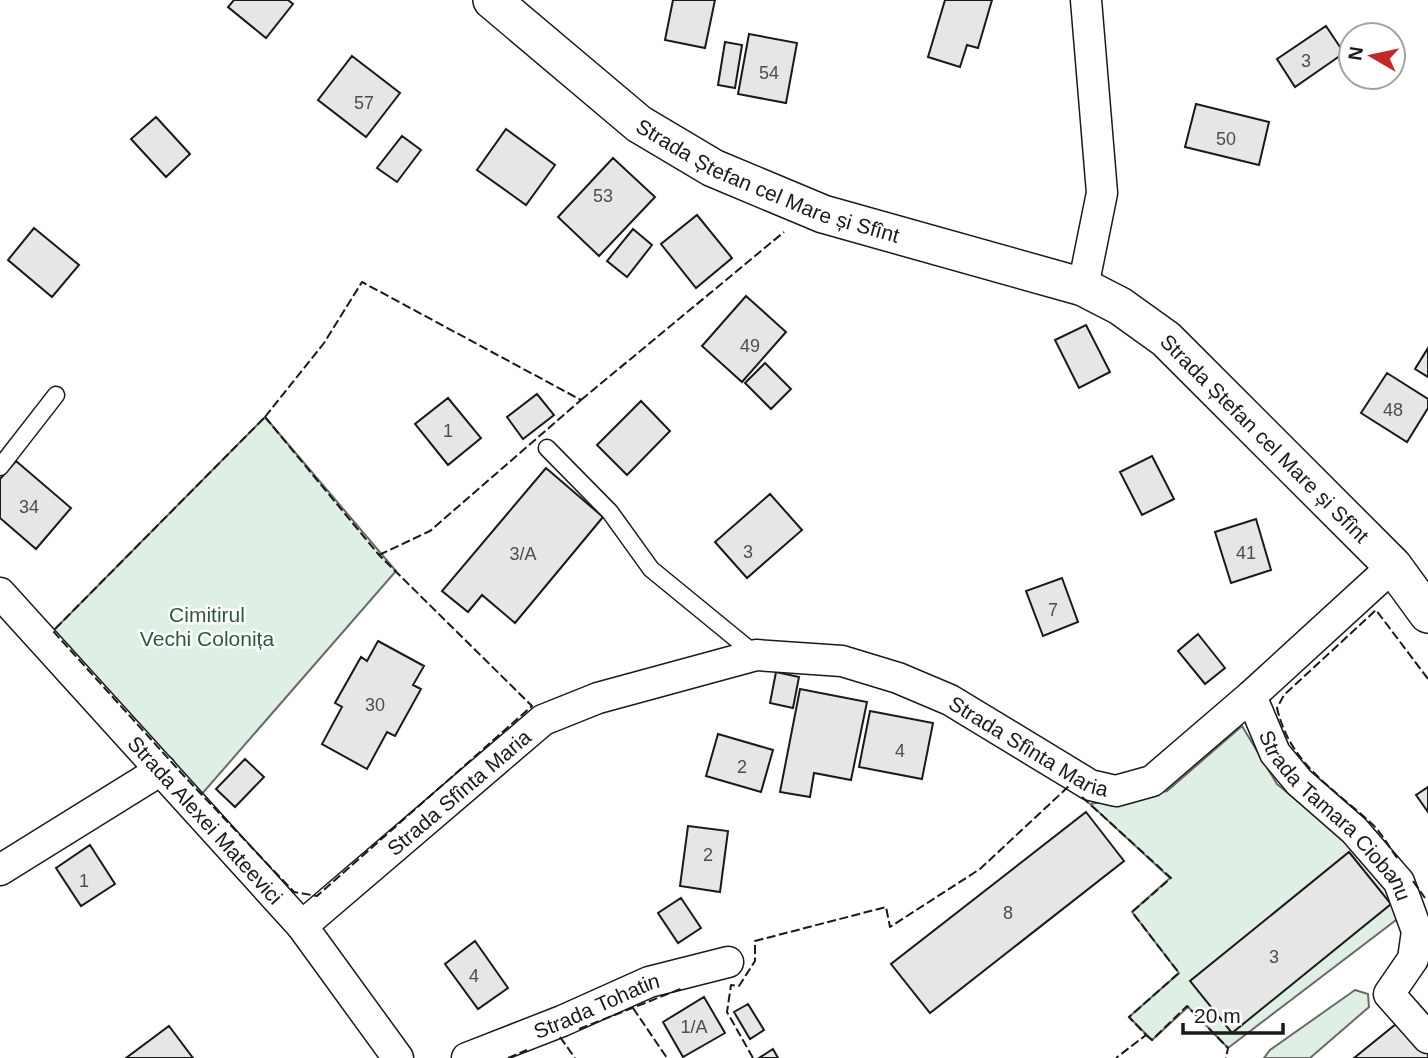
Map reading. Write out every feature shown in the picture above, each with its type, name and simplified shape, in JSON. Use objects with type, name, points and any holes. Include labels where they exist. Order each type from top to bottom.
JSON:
[{"type":"street","name":"Strada Ștefan cel Mare și Sfînt","points":[[492,0],[639,124],[713,167],[823,214],[1083,287],[1120,306],[1166,339],[1393,566],[1428,614]]},
{"type":"street","points":[[1083,287],[1102,192],[1086,0]]},
{"type":"street","name":"Strada Sfînta Maria","points":[[302,926],[543,720],[598,698],[756,655],[842,661],[898,678],[950,700],[1090,785],[1115,791],[1152,781],[1251,696],[1393,566]]},
{"type":"street","name":"Strada Alexei Mateevici","points":[[0,593],[302,926],[398,1058]]},
{"type":"street","name":"Strada Tamara Ciobanu","points":[[1251,696],[1275,752],[1299,782],[1354,830],[1399,882],[1417,931],[1413,959],[1389,994],[1428,1038]]},
{"type":"street","points":[[0,870],[161,770]]},
{"type":"street","name":"Strada Tohatin","points":[[467,1058],[562,1021],[649,982],[728,962]]},
{"type":"lane","points":[[0,467],[56,395]]},
{"type":"lane","points":[[547,447],[610,512],[651,569],[756,655]]},
{"type":"green space","name":"Cimitirul Vechi Colonița","points":[[265,417],[396,571],[201,795],[53,631]]},
{"type":"green space","points":[[1242,726],[1277,784],[1355,848],[1399,900],[1400,917],[1228,1048],[1188,1007],[1152,1040],[1129,1017],[1179,973],[1132,912],[1170,878],[1090,804],[1167,791]]},
{"type":"green space","points":[[1355,990],[1368,994],[1369,1007],[1310,1058],[1264,1058],[1270,1050]]},
{"type":"building","points":[[234,0],[288,0],[293,4],[266,38],[228,7]]},
{"type":"building","points":[[673,0],[715,0],[705,48],[665,40]]},
{"type":"building","points":[[945,0],[992,0],[978,48],[967,45],[960,67],[928,57]]},
{"type":"building","points":[[1326,26],[1337,42],[1337,58],[1295,87],[1277,59]]},
{"type":"building","points":[[749,34],[797,43],[786,103],[738,94]]},
{"type":"building","points":[[725,42],[742,45],[735,88],[718,85]]},
{"type":"building","points":[[352,56],[400,93],[366,137],[318,100]]},
{"type":"building","points":[[1196,104],[1269,122],[1259,165],[1185,147]]},
{"type":"building","points":[[156,117],[190,154],[166,177],[131,139]]},
{"type":"building","points":[[506,129],[555,165],[526,205],[477,170]]},
{"type":"building","points":[[402,136],[421,150],[397,182],[377,168]]},
{"type":"building","points":[[613,158],[655,197],[599,256],[558,217]]},
{"type":"building","points":[[697,215],[732,258],[696,288],[661,244]]},
{"type":"building","points":[[34,228],[79,265],[52,297],[8,260]]},
{"type":"building","points":[[633,229],[652,245],[627,277],[607,261]]},
{"type":"building","points":[[746,296],[786,332],[742,382],[702,346]]},
{"type":"building","points":[[1086,325],[1110,372],[1079,388],[1055,340]]},
{"type":"building","points":[[1428,348],[1428,377],[1415,369]]},
{"type":"building","points":[[765,363],[791,389],[771,409],[745,383]]},
{"type":"building","points":[[1387,373],[1428,399],[1428,408],[1407,442],[1361,413]]},
{"type":"building","points":[[537,394],[554,415],[523,439],[507,417]]},
{"type":"building","points":[[448,398],[481,438],[448,465],[415,424]]},
{"type":"building","points":[[641,401],[670,431],[627,475],[597,445]]},
{"type":"building","points":[[1152,456],[1174,499],[1142,515],[1120,472]]},
{"type":"building","points":[[16,461],[71,508],[36,549],[0,518],[0,479]]},
{"type":"building","points":[[546,468],[603,517],[515,623],[482,595],[468,612],[442,591]]},
{"type":"building","points":[[770,494],[802,530],[747,578],[715,542]]},
{"type":"building","points":[[1256,519],[1271,570],[1231,583],[1215,532]]},
{"type":"building","points":[[1062,578],[1078,622],[1043,636],[1026,591]]},
{"type":"building","points":[[1198,634],[1225,668],[1205,684],[1178,651]]},
{"type":"building","points":[[378,641],[424,666],[413,685],[421,689],[395,736],[387,732],[367,769],[322,744],[342,707],[335,703],[361,657],[367,661]]},
{"type":"building","points":[[776,672],[799,677],[793,708],[770,703]]},
{"type":"building","points":[[800,689],[867,702],[851,780],[814,773],[810,797],[780,792]]},
{"type":"building","points":[[870,711],[933,723],[922,779],[859,767]]},
{"type":"building","points":[[718,734],[773,750],[761,792],[706,776]]},
{"type":"building","points":[[245,759],[264,777],[235,807],[216,789]]},
{"type":"building","points":[[1428,787],[1428,812],[1416,795]]},
{"type":"building","points":[[1086,812],[1124,861],[930,1013],[891,964]]},
{"type":"building","points":[[688,826],[728,831],[720,892],[680,886]]},
{"type":"building","points":[[90,845],[115,884],[81,906],[56,868]]},
{"type":"building","points":[[1349,852],[1391,904],[1232,1033],[1190,981]]},
{"type":"building","points":[[681,898],[701,928],[678,943],[658,913]]},
{"type":"building","points":[[475,941],[508,988],[478,1009],[445,964]]},
{"type":"building","points":[[704,997],[725,1033],[683,1057],[663,1022]]},
{"type":"building","points":[[748,1004],[764,1030],[750,1039],[734,1012]]},
{"type":"building","points":[[1401,1020],[1428,1053],[1428,1058],[1354,1058]]},
{"type":"building","points":[[169,1026],[193,1058],[126,1058]]},
{"type":"building","points":[[773,1049],[778,1058],[759,1058]]},
{"type":"fence","points":[[581,400],[784,232]]},
{"type":"fence","points":[[265,417],[324,343],[362,282],[581,400],[430,531],[379,555]]},
{"type":"fence","points":[[265,417],[379,555],[532,706],[317,896],[294,892],[53,631],[265,417]]},
{"type":"fence","points":[[1397,858],[1375,827],[1302,760],[1283,728],[1277,708],[1284,695],[1376,610],[1428,679]]},
{"type":"fence","points":[[753,1058],[727,1012],[731,985],[739,986],[755,961],[755,941],[886,907],[890,927],[980,869],[1069,786]]},
{"type":"fence","points":[[1082,797],[1171,878],[1132,912],[1179,973],[1129,1017],[1146,1035],[1116,1058]]},
{"type":"fence","points":[[1413,881],[1425,898]]},
{"type":"fence","points":[[579,1029],[683,988]]},
{"type":"fence","points":[[1146,1035],[1152,1040],[1187,1006],[1228,1048],[1226,1058]]},
{"type":"fence","points":[[633,1008],[667,1058]]},
{"type":"fence","points":[[560,1037],[575,1058]]},
{"type":"fence","points":[[508,1058],[527,1050]]}]
